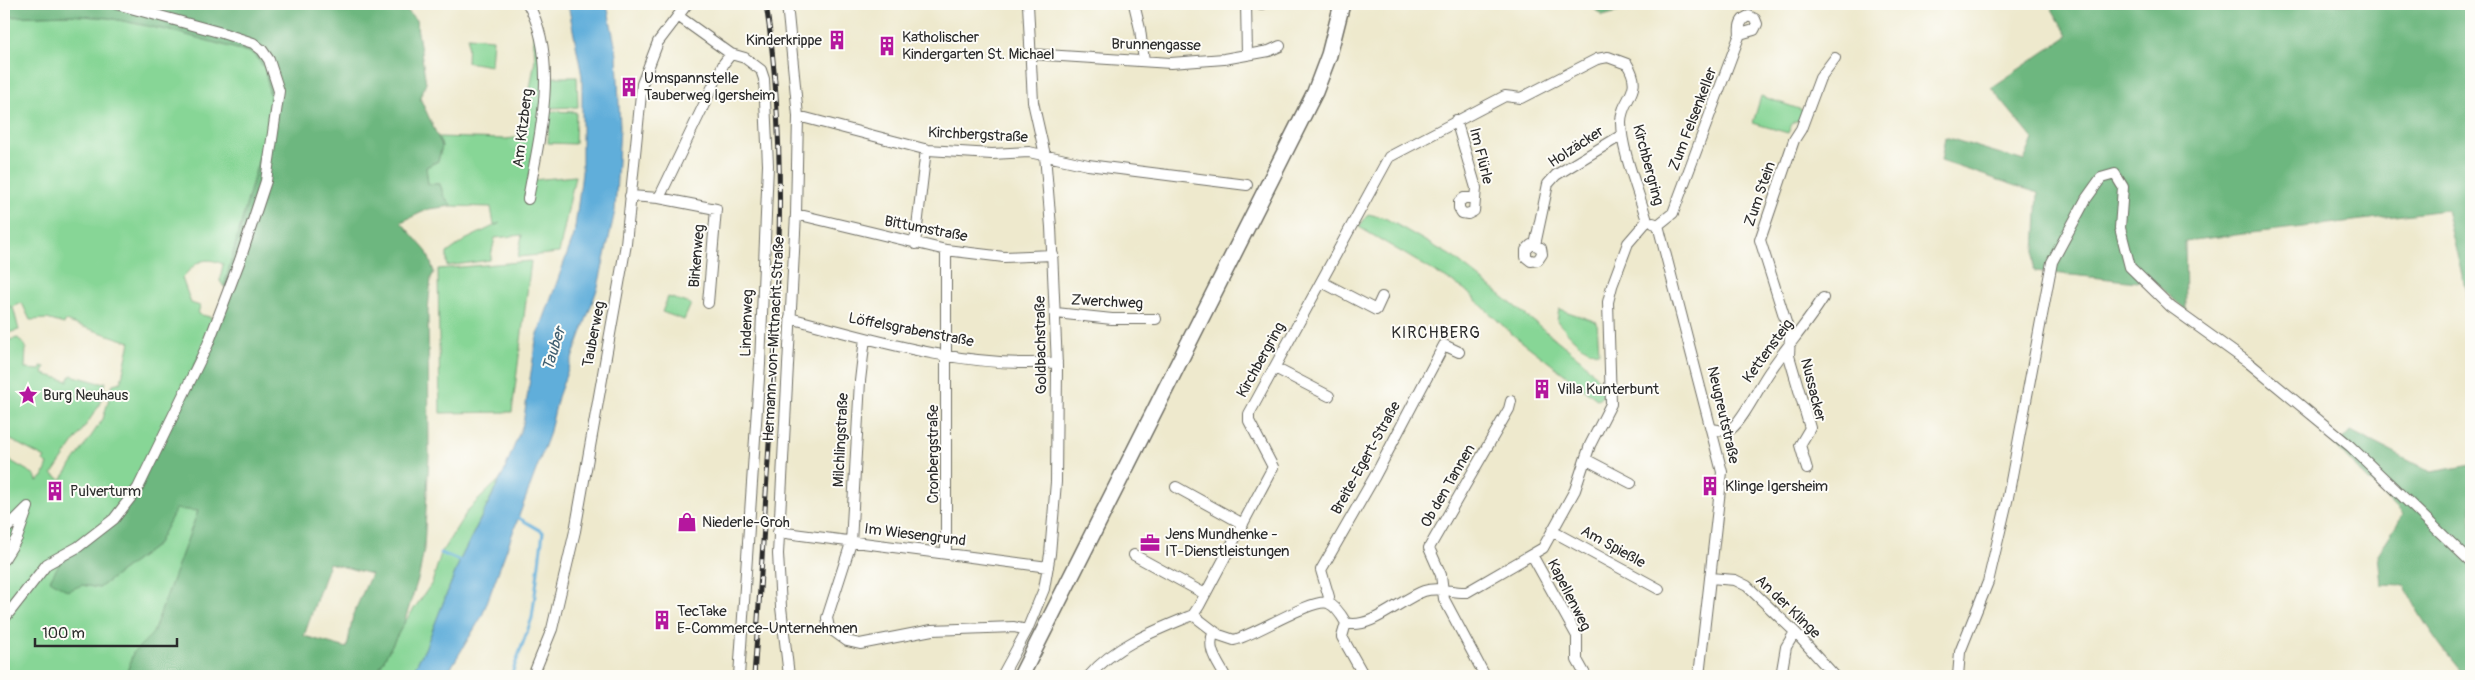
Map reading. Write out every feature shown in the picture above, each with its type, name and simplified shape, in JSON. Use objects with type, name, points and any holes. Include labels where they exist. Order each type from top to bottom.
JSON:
[{"type":"main road","points":[[1021,676],[1307,109],[1329,55],[1342,4]]},
{"type":"street","points":[[4,619],[47,564],[78,548],[114,519],[138,488],[208,344],[240,260],[266,181],[278,91],[269,60],[262,50],[253,43],[222,33],[116,4]]},
{"type":"street","name":"Am Kitzberg","points":[[528,4],[538,21],[543,39],[545,101],[528,199]]},
{"type":"street","name":"Tauberweg","points":[[534,676],[552,629],[573,541],[599,386],[621,279],[642,84],[658,42],[687,4]]},
{"type":"street","name":"Hermann-von-Mittnacht-Straße","points":[[787,4],[798,116],[796,214],[778,532],[781,607],[789,676]]},
{"type":"street","name":"Goldbachstraße","points":[[1002,676],[1027,630],[1044,589],[1048,567],[1056,482],[1057,362],[1053,255],[1045,155],[1033,102],[1028,4]]},
{"type":"street","points":[[1134,4],[1140,29],[1144,61]]},
{"type":"street","points":[[1246,4],[1247,55]]},
{"type":"street","name":"Lindenweg","points":[[678,16],[731,54],[745,58],[761,70],[764,79],[768,165],[760,364],[739,676]]},
{"type":"street","name":"Zum Felsenkeller","points":[[1658,225],[1673,214],[1740,34]]},
{"type":"street","name":"Brunnengasse","points":[[1030,54],[1144,61],[1197,62],[1247,55],[1280,46]]},
{"type":"street","points":[[659,198],[724,63],[731,54]]},
{"type":"street","name":"Kirchbergring","points":[[1193,615],[1273,467],[1249,420],[1248,414],[1389,158],[1456,120],[1505,96],[1521,98],[1597,59],[1608,57],[1627,64],[1634,80],[1634,91],[1621,120],[1622,135],[1647,221],[1628,243],[1612,286],[1608,302],[1612,396],[1608,411],[1590,445],[1587,460],[1575,490],[1543,548],[1532,555],[1467,592],[1455,593],[1435,588],[1422,592],[1361,625],[1346,623]]},
{"type":"street","name":"Zum Stein","points":[[1790,345],[1790,335],[1760,240],[1794,140],[1801,129],[1820,78],[1835,58]]},
{"type":"street","name":"Kirchbergstraße","points":[[798,116],[926,149],[992,154],[1029,152],[1088,165],[1247,185]]},
{"type":"street","name":"Im Flürle","points":[[1456,120],[1476,188],[1474,198]]},
{"type":"street","name":"Holzäcker","points":[[1535,245],[1548,184],[1556,175],[1622,135]]},
{"type":"street","points":[[915,244],[926,149]]},
{"type":"street","points":[[1958,676],[1960,652],[1988,582],[2009,488],[2052,262],[2091,192],[2101,178],[2115,174],[2123,187],[2120,228],[2130,267],[2171,307],[2249,363],[2350,446],[2471,562]]},
{"type":"street","name":"Birkenweg","points":[[630,196],[659,198],[716,209],[708,304]]},
{"type":"street","name":"Bittumstraße","points":[[796,214],[946,250],[1004,258],[1053,255]]},
{"type":"street","points":[[1647,221],[1658,225]]},
{"type":"street","name":"Neugreutstraße","points":[[1658,225],[1722,472],[1699,676]]},
{"type":"street","name":"Cronbergstraße","points":[[946,250],[946,355],[948,387],[946,554]]},
{"type":"street","points":[[1322,282],[1376,310],[1382,297]]},
{"type":"street","name":"Kettensteig","points":[[1712,429],[1720,431],[1730,430],[1737,422],[1823,298]]},
{"type":"street","name":"Zwerchweg","points":[[1056,313],[1102,318],[1156,318]]},
{"type":"street","name":"Löffelsgrabenstraße","points":[[790,318],[865,338],[946,355],[1028,364],[1057,362]]},
{"type":"street","name":"Milchlingstraße","points":[[865,338],[860,381],[851,543],[827,618],[829,628],[847,641],[860,644],[932,630],[1014,627],[1027,630]]},
{"type":"street","name":"Breite-Egert-Straße","points":[[1327,602],[1329,597],[1321,570],[1375,476],[1444,345],[1459,352]]},
{"type":"street","name":"Nussacker","points":[[1790,345],[1789,356],[1810,428],[1800,446],[1807,469]]},
{"type":"street","points":[[1275,368],[1329,396]]},
{"type":"street","name":"Ob den Tannen","points":[[1442,589],[1442,575],[1429,548],[1509,409],[1511,401]]},
{"type":"street","points":[[1587,460],[1631,483]]},
{"type":"street","points":[[1176,487],[1243,524]]},
{"type":"street","points":[[4,531],[28,507],[17,538],[4,559]]},
{"type":"street","name":"Am Spießle","points":[[1552,531],[1658,589]]},
{"type":"street","name":"Im Wiesengrund","points":[[778,532],[851,543],[1048,567]]},
{"type":"street","points":[[1134,555],[1205,594]]},
{"type":"street","name":"Kapellenweg","points":[[1532,555],[1576,636],[1578,660],[1586,676]]},
{"type":"street","name":"An der Klinge","points":[[1710,578],[1735,580],[1747,586],[1796,632],[1835,676]]},
{"type":"street","points":[[1442,589],[1444,599],[1485,676]]},
{"type":"street","points":[[1089,676],[1099,664],[1132,643],[1193,615],[1214,632],[1227,639],[1243,638],[1309,605],[1327,602],[1334,607],[1346,623],[1342,637],[1364,676]]},
{"type":"street","points":[[1214,632],[1211,638],[1211,651],[1225,676]]},
{"type":"street","points":[[1781,676],[1786,647],[1796,632]]},
{"type":"green space","points":[[4,4],[401,4],[416,20],[426,83],[420,98],[442,146],[438,161],[426,167],[428,184],[440,184],[444,196],[452,206],[429,209],[401,222],[427,252],[434,272],[431,278],[428,310],[429,455],[424,549],[419,576],[404,623],[375,676],[126,676],[133,653],[153,633],[198,511],[176,509],[157,545],[99,588],[82,585],[68,591],[50,580],[65,554],[114,519],[138,488],[229,290],[224,287],[267,129],[270,97],[265,68],[252,53],[176,32],[109,18],[69,15],[4,17]],"holes":[[[329,563],[371,574],[353,615],[347,648],[304,636]]]},
{"type":"green space","points":[[1588,4],[1647,4],[1603,16]]},
{"type":"green space","points":[[2049,4],[2471,4],[2471,312],[2446,210],[2185,241],[2186,310],[2156,284],[2034,271],[2038,193],[1941,161],[1945,137],[2024,161],[2033,139],[1991,88],[2068,36]]},
{"type":"green space","points":[[69,15],[109,18],[176,32],[252,53],[265,68],[270,97],[267,129],[224,287],[220,281],[223,264],[216,261],[200,262],[182,278],[191,303],[200,306],[198,314],[218,319],[159,445],[82,585],[99,588],[157,545],[176,508],[198,511],[153,633],[133,653],[126,676],[4,676],[4,457],[35,475],[37,481],[43,477],[48,464],[43,461],[45,458],[7,438],[4,443],[4,341],[18,338],[26,347],[25,369],[41,370],[41,366],[45,367],[43,374],[68,381],[71,375],[100,383],[106,382],[99,406],[52,474],[61,480],[103,419],[113,384],[121,382],[130,342],[65,321],[64,324],[47,319],[30,320],[22,303],[13,307],[19,330],[4,334],[4,309],[12,307],[4,304],[4,17]]},
{"type":"green space","points":[[533,33],[543,39],[545,101],[533,180],[575,176],[559,253],[518,257],[522,235],[495,238],[490,260],[447,266],[447,253],[465,240],[500,223],[494,225],[491,207],[452,206],[444,196],[440,184],[428,184],[426,167],[438,161],[442,146],[438,137],[506,139],[522,137],[535,59]]},
{"type":"green space","points":[[468,37],[493,39],[491,66],[467,62]]},
{"type":"green space","points":[[547,77],[577,77],[578,107],[548,108]]},
{"type":"green space","points":[[1761,96],[1805,111],[1800,120],[1793,122],[1788,133],[1753,123]]},
{"type":"green space","points":[[549,111],[576,112],[575,144],[548,143]]},
{"type":"green space","points":[[1368,214],[1385,218],[1453,257],[1583,361],[1608,391],[1598,400],[1512,334],[1464,289],[1359,227]]},
{"type":"green space","points":[[531,261],[512,412],[440,413],[438,269]]},
{"type":"green space","points":[[668,297],[691,304],[684,320],[662,312]]},
{"type":"green space","points":[[1559,309],[1597,322],[1599,353],[1593,352],[1581,345],[1557,321]]},
{"type":"green space","points":[[2351,431],[2431,472],[2471,465],[2471,676],[2465,676],[2439,644],[2417,610],[2404,585],[2381,584],[2378,554],[2403,515],[2336,447]]},
{"type":"green space","points":[[500,479],[460,560],[425,649],[410,676],[375,676],[404,623],[432,583],[441,553],[468,510]]},
{"type":"water","name":"Tauber","points":[[568,4],[607,4],[617,55],[620,128],[615,211],[598,287],[558,397],[549,435],[482,616],[446,676],[410,676],[425,649],[460,560],[503,474],[523,424],[536,340],[574,235],[582,173],[582,76]]},
{"type":"waterway","points":[[511,676],[532,618],[543,532],[517,517]]},
{"type":"waterway","points":[[441,553],[463,562]]},
{"type":"railway","points":[[754,676],[772,397],[780,200],[776,102],[766,4]]},
{"type":"place","name":"Kinderkrippe","points":[[837,40]]},
{"type":"place","name":"Katholischer Kindergarten St. Michael","points":[[887,46]]},
{"type":"place","name":"Umspannstelle Tauberweg Igersheim","points":[[629,87]]},
{"type":"place","name":"Villa Kunterbunt","points":[[1542,389]]},
{"type":"place","name":"Burg Neuhaus","points":[[28,395]]},
{"type":"place","name":"Klinge Igersheim","points":[[1710,486]]},
{"type":"place","name":"Pulverturm","points":[[55,491]]},
{"type":"place","name":"Niederle-Groh","points":[[687,522]]},
{"type":"place","name":"Jens Mundhenke - IT-Dienstleistungen","points":[[1150,543]]},
{"type":"place","name":"TecTake E-Commerce-Unternehmen","points":[[662,620]]},
{"type":"district","name":"KIRCHBERG","points":[[1436,333]]}]
